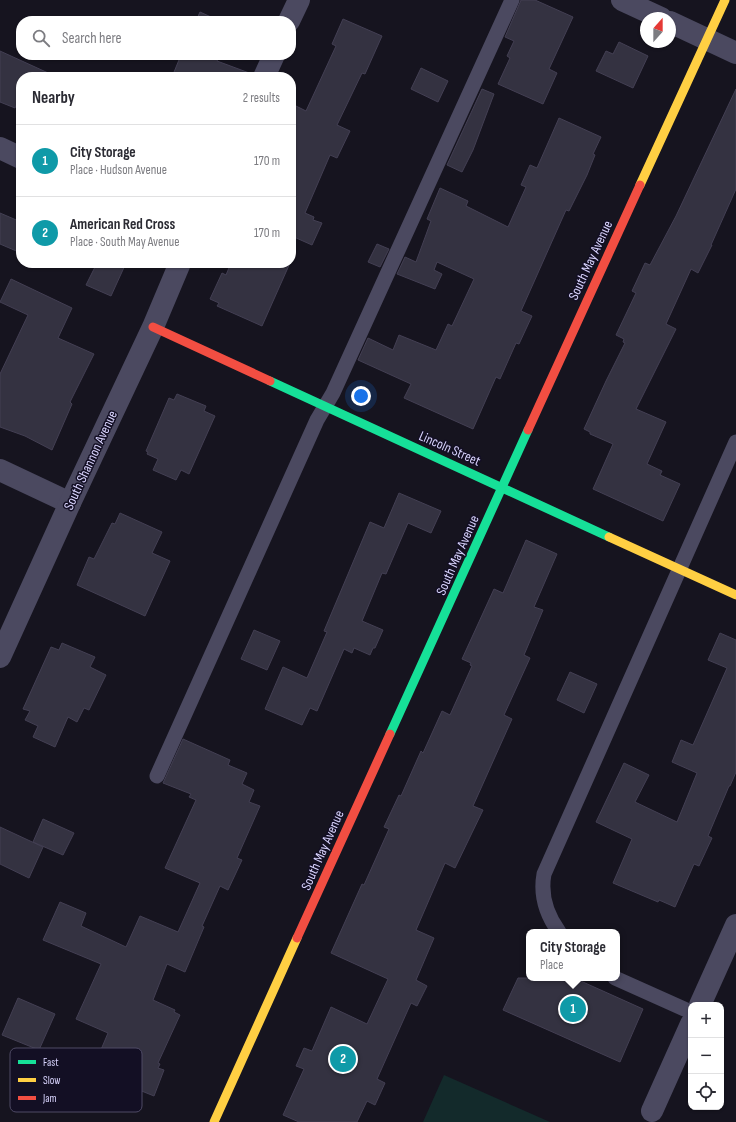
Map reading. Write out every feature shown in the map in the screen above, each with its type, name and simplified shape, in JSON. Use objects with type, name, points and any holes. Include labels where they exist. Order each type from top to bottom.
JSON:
[{"type":"street","points":[[291,16],[299,0]]},
{"type":"street","points":[[622,0],[648,12]]},
{"type":"street","name":"South May Avenue","points":[[214,1122],[725,0]]},
{"type":"street","points":[[676,25],[736,53]]},
{"type":"street","points":[[266,72],[272,60]]},
{"type":"street","points":[[0,148],[16,156]]},
{"type":"street","name":"South Shannon Avenue","points":[[0,657],[178,268]]},
{"type":"street","name":"Lincoln Street","points":[[152,327],[736,595]]},
{"type":"street","points":[[0,470],[70,503]]},
{"type":"street","points":[[701,1002],[736,925]]},
{"type":"street","points":[[652,1111],[688,1031]]},
{"type":"lane","points":[[157,776],[317,420],[340,378],[512,0]]},
{"type":"lane","points":[[557,929],[545,908],[542,892],[544,874],[736,442]]},
{"type":"lane","points":[[620,980],[688,1011]]},
{"type":"green space","points":[[444,1075],[550,1122],[423,1122]]},
{"type":"building","points":[[521,0],[535,0],[573,17],[549,69],[557,73],[543,104],[498,84],[510,58],[507,56],[514,41],[505,37]]},
{"type":"building","points":[[200,12],[209,16],[198,16]]},
{"type":"building","points":[[343,19],[382,36],[365,74],[362,73],[337,125],[350,131],[337,158],[330,155],[305,213],[314,217],[313,220],[322,223],[312,245],[296,238],[296,106],[306,111],[336,46],[332,44]]},
{"type":"building","points":[[619,42],[648,56],[633,88],[596,71],[606,51],[613,54]]},
{"type":"building","points":[[0,51],[16,58],[16,60],[20,60],[46,72],[16,72],[15,108],[0,102]]},
{"type":"building","points":[[179,60],[218,60],[247,72],[174,72]]},
{"type":"building","points":[[421,68],[448,81],[438,102],[411,89]]},
{"type":"building","points":[[482,89],[494,94],[473,150],[462,172],[447,165]]},
{"type":"building","points":[[736,89],[736,189],[712,245],[698,273],[691,269],[666,324],[676,329],[636,409],[666,422],[647,464],[662,471],[660,475],[680,484],[663,521],[593,489],[613,444],[590,434],[590,432],[584,429],[625,343],[623,342],[624,339],[616,335],[636,293],[632,291],[645,263],[650,265],[676,216]]},
{"type":"building","points":[[559,118],[601,137],[593,154],[595,155],[587,175],[569,211],[566,210],[521,311],[532,316],[519,344],[516,343],[500,379],[496,377],[473,429],[404,398],[411,384],[358,360],[368,338],[393,350],[399,335],[436,350],[448,324],[452,326],[474,279],[437,262],[434,270],[442,274],[435,289],[397,274],[405,257],[416,262],[431,221],[427,219],[440,188],[468,201],[466,206],[508,227],[526,187],[521,185],[530,165],[537,168]]},
{"type":"building","points":[[0,213],[16,220],[16,251],[0,244]]},
{"type":"building","points":[[377,244],[389,249],[380,267],[368,262]]},
{"type":"building","points":[[94,268],[124,268],[111,296],[86,285]]},
{"type":"building","points":[[229,268],[288,268],[262,326],[217,306],[219,303],[210,299],[222,273],[226,275]]},
{"type":"building","points":[[11,279],[72,308],[58,338],[94,354],[70,402],[72,404],[52,450],[25,436],[0,427],[0,374],[28,315],[0,302]]},
{"type":"building","points":[[177,394],[206,406],[204,411],[215,416],[189,474],[181,470],[176,480],[153,470],[158,459],[147,454],[148,452],[146,451],[169,398],[174,400]]},
{"type":"building","points":[[399,493],[441,511],[431,533],[408,523],[386,574],[382,573],[362,621],[383,630],[375,648],[373,648],[370,655],[354,648],[352,653],[344,649],[317,711],[310,708],[302,725],[265,709],[283,667],[307,678],[327,632],[324,631],[370,522],[384,528]]},
{"type":"building","points":[[120,513],[162,532],[152,553],[170,561],[145,616],[77,585],[89,557],[94,559],[112,523],[115,524]]},
{"type":"building","points":[[526,540],[557,554],[534,607],[543,610],[524,655],[530,658],[504,715],[512,719],[473,806],[483,810],[455,868],[445,863],[416,930],[434,938],[416,980],[427,986],[417,1006],[411,1003],[377,1079],[385,1083],[375,1105],[367,1101],[357,1122],[299,1122],[283,1115],[304,1069],[296,1066],[304,1048],[312,1051],[331,1007],[367,1024],[388,979],[331,953],[389,829],[384,827],[399,795],[401,796],[421,751],[423,753],[442,711],[450,715],[472,666],[470,665],[471,663],[462,659],[494,589],[503,593]]},
{"type":"building","points":[[254,630],[280,641],[267,670],[241,659]]},
{"type":"building","points":[[720,633],[736,640],[736,772],[708,836],[712,838],[699,866],[694,864],[675,907],[659,900],[658,902],[613,883],[632,839],[596,822],[624,763],[649,775],[635,802],[677,822],[697,773],[672,762],[681,740],[693,745],[727,668],[708,660]]},
{"type":"building","points":[[62,643],[95,657],[90,667],[106,675],[89,710],[84,708],[77,722],[68,717],[55,747],[33,737],[38,726],[25,720],[30,711],[23,709],[51,647],[59,650]]},
{"type":"building","points":[[570,672],[597,684],[584,713],[557,700]]},
{"type":"building","points":[[183,739],[230,760],[228,765],[247,773],[242,784],[254,790],[249,802],[260,806],[237,858],[242,860],[228,890],[220,886],[202,926],[204,927],[185,972],[167,964],[153,1000],[175,1010],[174,1012],[180,1015],[158,1063],[160,1064],[158,1068],[164,1070],[154,1096],[142,1091],[142,1048],[102,1048],[108,1033],[76,1019],[101,964],[43,940],[60,902],[86,913],[81,926],[126,947],[140,916],[178,932],[200,883],[165,868],[196,800],[189,797],[191,794],[163,783]]},
{"type":"building","points":[[43,819],[74,833],[63,855],[33,842]]},
{"type":"building","points":[[0,827],[43,847],[29,878],[0,864]]},
{"type":"building","points":[[518,978],[526,978],[526,981],[581,981],[643,1009],[620,1062],[503,1010]]},
{"type":"building","points":[[18,998],[55,1014],[40,1048],[34,1048],[2,1035]]},
{"type":"traffic: fast","points":[[270,381],[609,537]]},
{"type":"traffic: fast","points":[[390,734],[528,430]]},
{"type":"traffic: slow","points":[[640,185],[725,0]]},
{"type":"traffic: slow","points":[[609,537],[736,595]]},
{"type":"traffic: slow","points":[[214,1122],[297,938]]},
{"type":"traffic: jam","points":[[528,430],[640,185]]},
{"type":"traffic: jam","points":[[153,327],[270,381]]},
{"type":"traffic: jam","points":[[297,938],[390,734]]},
{"type":"place","name":"City Storage","points":[[573,1009]]},
{"type":"place","name":"American Red Cross","points":[[343,1059]]}]
